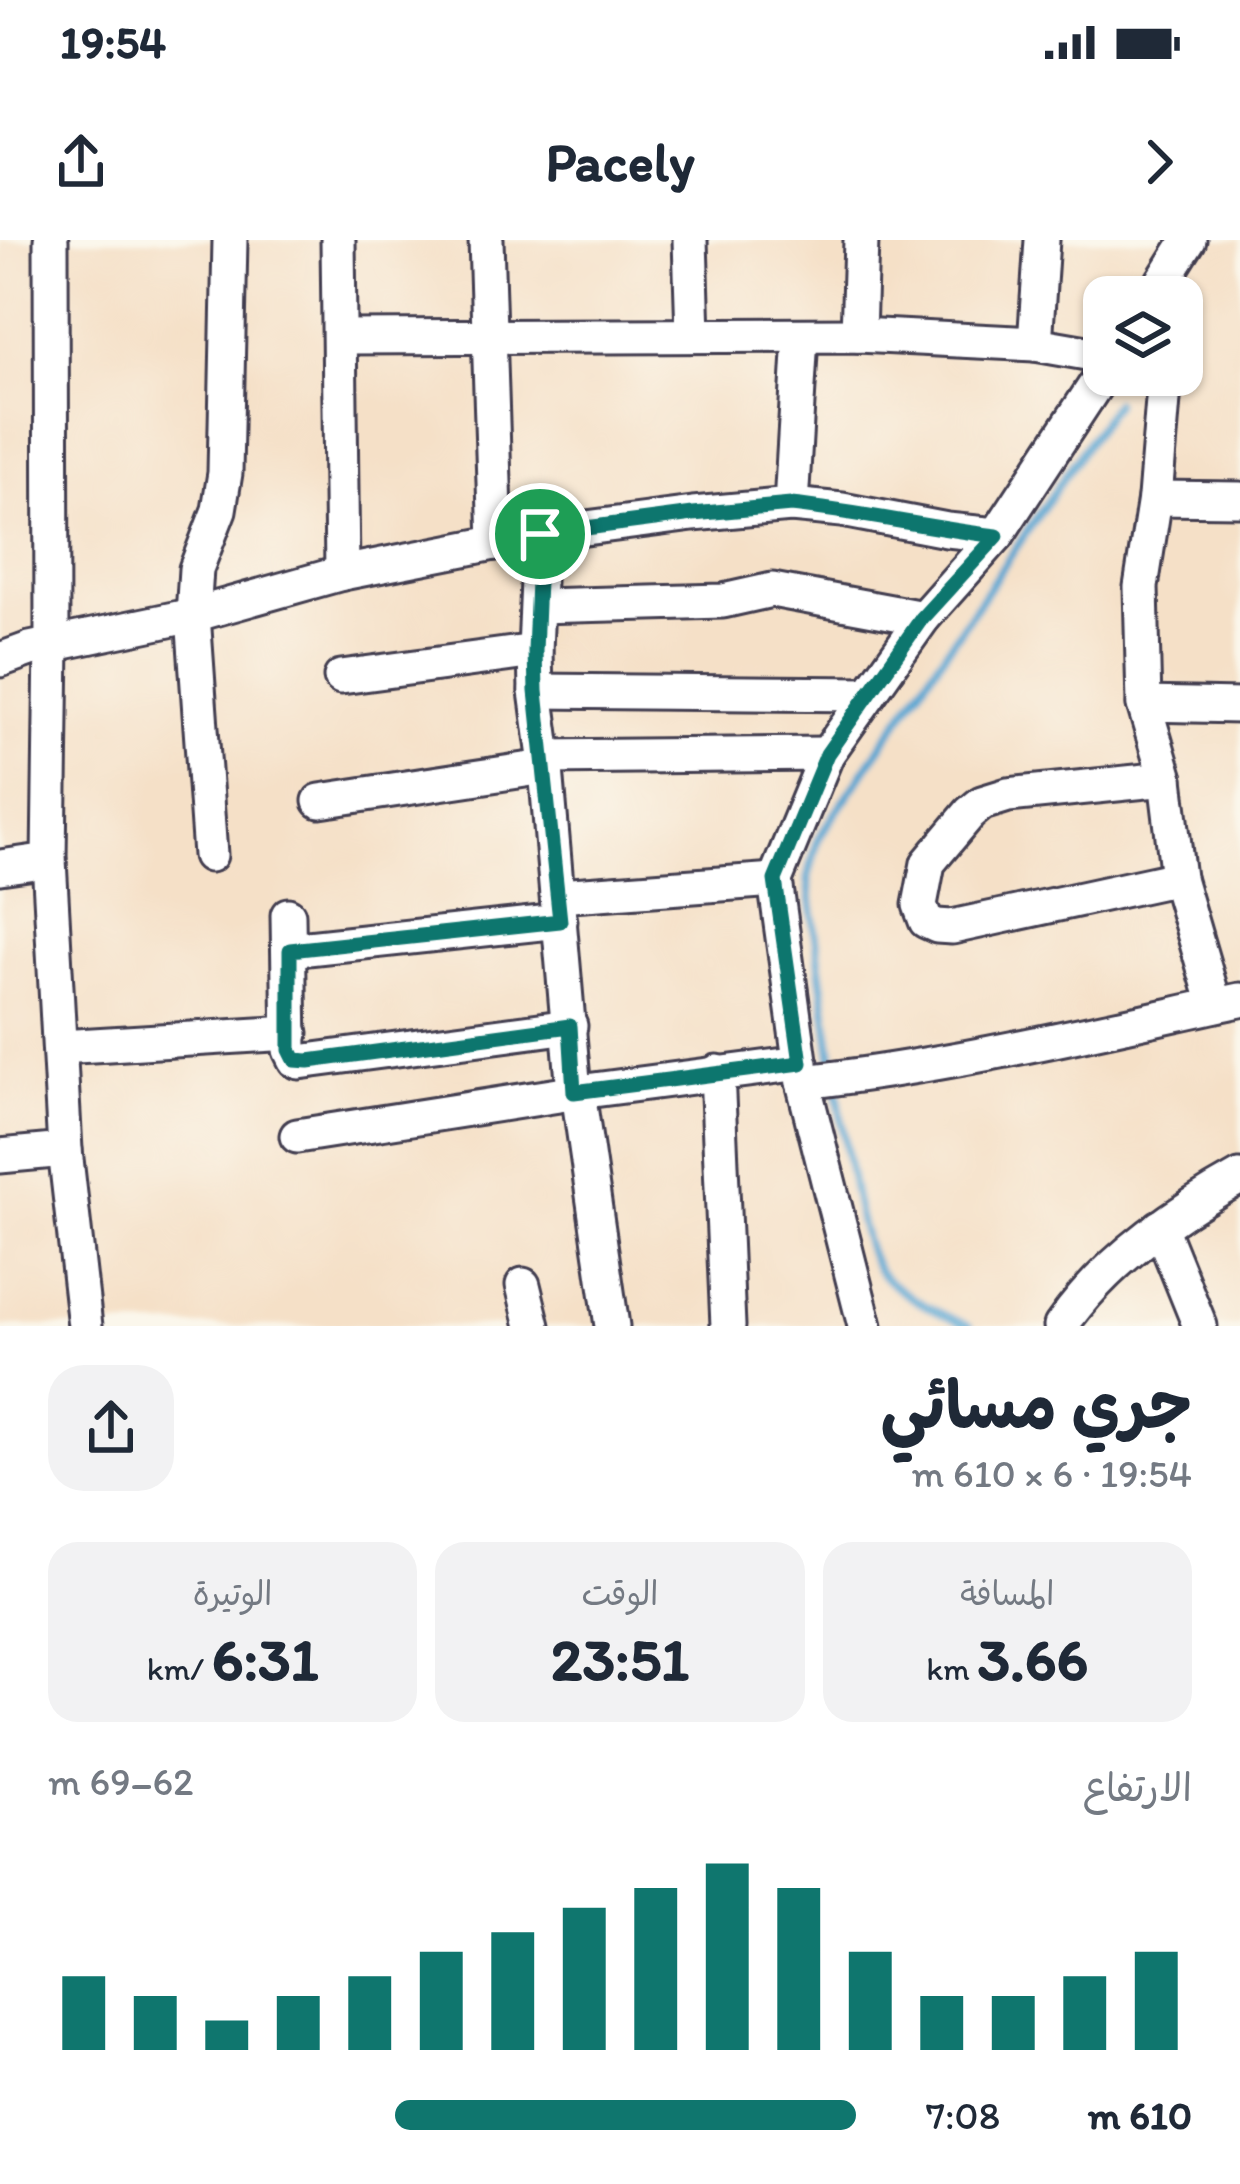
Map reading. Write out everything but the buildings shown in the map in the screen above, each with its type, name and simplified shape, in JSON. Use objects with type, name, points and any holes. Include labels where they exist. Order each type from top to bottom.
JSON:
[{"type":"street","points":[[51,240],[49,860],[65,1150],[85,1326]]},
{"type":"street","points":[[210,855],[193,615],[196,569],[219,510],[225,473],[230,240]]},
{"type":"street","points":[[338,240],[342,573]]},
{"type":"street","points":[[486,240],[496,543]]},
{"type":"street","points":[[691,240],[693,334]]},
{"type":"street","points":[[858,335],[861,240]]},
{"type":"street","points":[[1036,344],[1042,240]]},
{"type":"street","points":[[1167,276],[1189,240]]},
{"type":"street","points":[[340,337],[858,335],[1036,344],[1083,352]]},
{"type":"street","points":[[791,505],[801,336]]},
{"type":"street","points":[[865,1326],[802,1072],[775,880],[827,754],[922,618],[997,536],[1088,396]]},
{"type":"street","points":[[297,1136],[716,1072],[848,1077],[1228,1003],[1178,878],[1166,779],[1144,704],[1141,587],[1163,396]]},
{"type":"street","points":[[1155,498],[1240,499]]},
{"type":"street","points":[[0,661],[342,573],[540,534],[693,514],[791,505],[997,536]]},
{"type":"street","points":[[540,534],[536,691],[576,1092],[611,1326]]},
{"type":"street","points":[[538,606],[722,601],[772,590],[922,618]]},
{"type":"street","points":[[341,677],[535,651]]},
{"type":"street","points":[[536,691],[868,694]]},
{"type":"street","points":[[1144,704],[1240,706]]},
{"type":"street","points":[[320,802],[545,762],[827,754]]},
{"type":"street","points":[[1166,779],[1008,795],[982,803],[928,863],[920,905],[926,921],[952,927],[1178,878]]},
{"type":"street","points":[[0,867],[49,860]]},
{"type":"street","points":[[290,950],[775,880]]},
{"type":"street","points":[[288,914],[290,1033],[292,1055],[299,1062],[570,1026]]},
{"type":"street","points":[[60,1047],[290,1033]]},
{"type":"street","points":[[716,1072],[728,1326]]},
{"type":"street","points":[[0,1156],[65,1150]]},
{"type":"street","points":[[1061,1326],[1085,1294],[1160,1227],[1240,1178]]},
{"type":"street","points":[[1160,1227],[1200,1326]]},
{"type":"street","points":[[523,1286],[533,1326]]},
{"type":"waterway","points":[[834,1070],[808,878],[818,839],[1115,402]]},
{"type":"waterway","points":[[836,1085],[858,1214],[873,1261],[899,1289],[969,1326]]},
{"type":"route","points":[[791,505],[997,536],[922,618],[827,754],[775,880],[801,1063],[574,1092],[570,1026],[309,1061],[299,1062],[292,1055],[290,950],[560,921],[536,691],[540,534],[791,505]]}]
